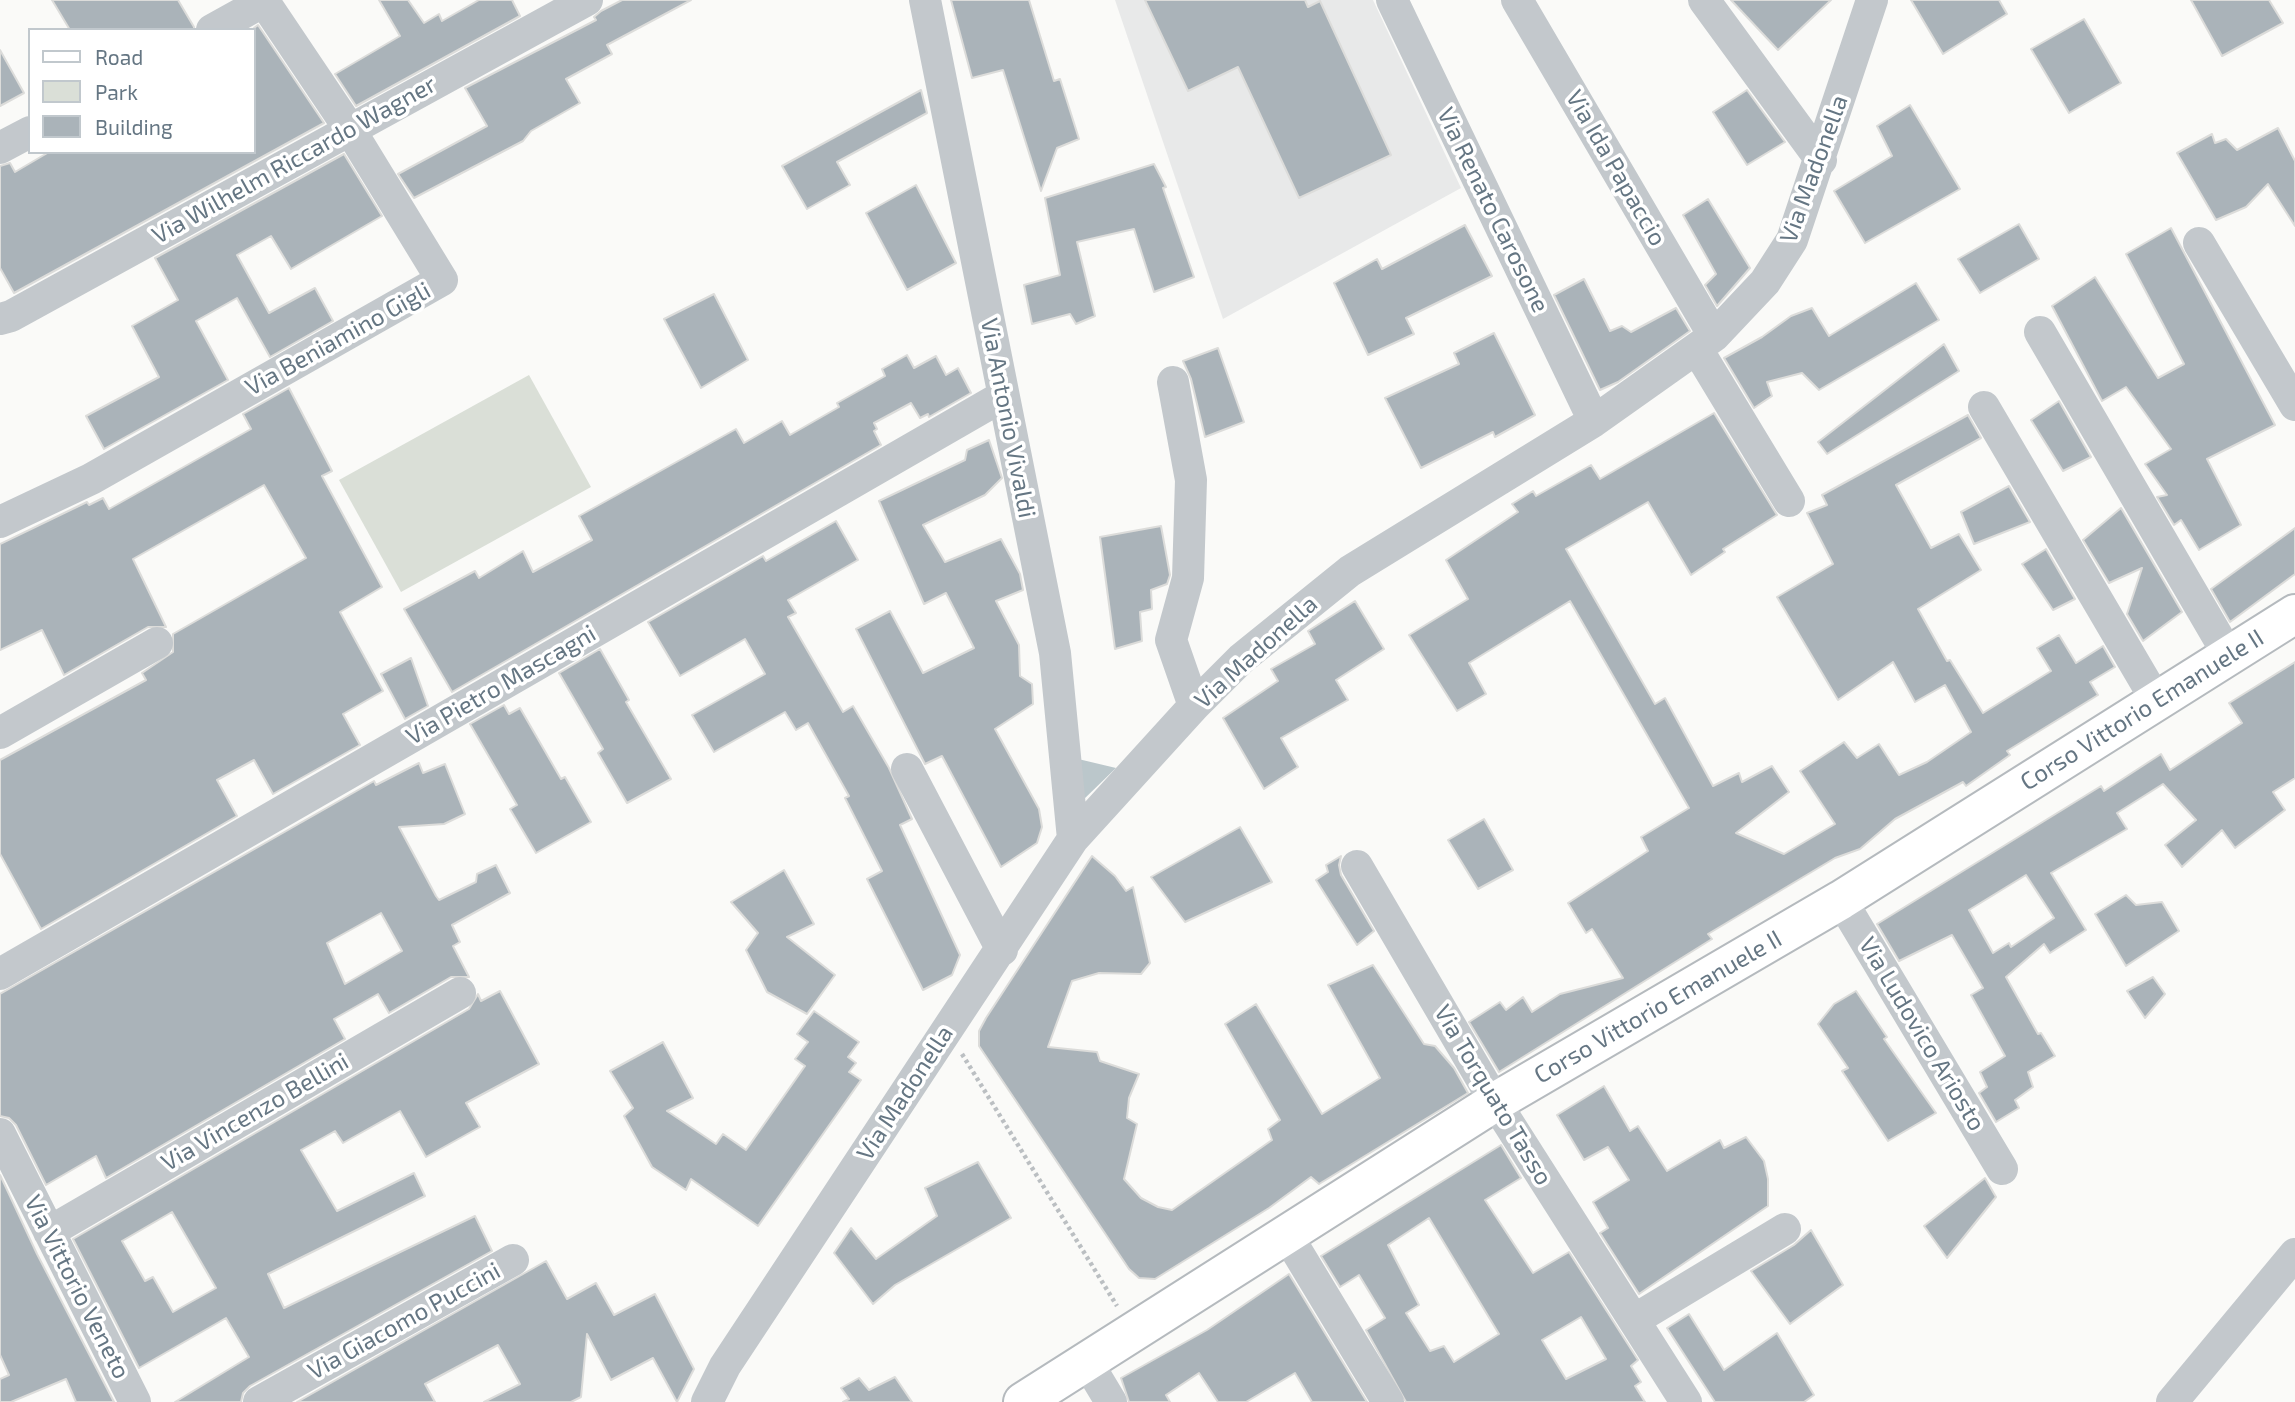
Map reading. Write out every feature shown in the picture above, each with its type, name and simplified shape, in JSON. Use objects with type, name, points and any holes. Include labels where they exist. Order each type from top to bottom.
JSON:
[{"type":"main road","name":"Corso Vittorio Emanuele II","points":[[1023,1402],[1134,1334],[1495,1102],[1841,900],[2295,614]]},
{"type":"street","name":"Via Beniamino Gigli","points":[[0,522],[90,479],[442,280],[349,128],[264,0]]},
{"type":"street","points":[[215,28],[264,0]]},
{"type":"street","name":"Via Wilhelm Riccardo Wagner","points":[[0,319],[23,309],[587,0]]},
{"type":"street","name":"Via Antonio Vivaldi","points":[[925,0],[1055,653],[1073,839]]},
{"type":"street","name":"Via Renato Carosone","points":[[1391,0],[1594,421]]},
{"type":"street","name":"Via Ida Papaccio","points":[[1517,0],[1706,342],[1789,501]]},
{"type":"street","points":[[1704,0],[1821,160]]},
{"type":"street","name":"Via Madonella","points":[[707,1402],[725,1366],[1073,839],[1194,706],[1241,659],[1350,570],[1594,421],[1706,342],[1765,282],[1792,240],[1821,160],[1871,0]]},
{"type":"street","points":[[0,148],[28,133]]},
{"type":"street","points":[[2199,243],[2295,405]]},
{"type":"street","points":[[2040,332],[2229,656]]},
{"type":"street","points":[[1173,382],[1191,480],[1188,578],[1171,640],[1194,706]]},
{"type":"street","name":"Via Pietro Mascagni","points":[[0,974],[1003,396]]},
{"type":"street","points":[[1984,407],[2156,700]]},
{"type":"street","points":[[0,733],[157,643]]},
{"type":"street","points":[[907,769],[1002,950]]},
{"type":"street","name":"Via Torquato Tasso","points":[[1357,866],[1495,1102],[1686,1402]]},
{"type":"street","name":"Via Ludovico Ariosto","points":[[1841,900],[2002,1169]]},
{"type":"street","name":"Via Vincenzo Bellini","points":[[49,1232],[460,993]]},
{"type":"street","name":"Via Vittorio Veneto","points":[[0,1134],[135,1402]]},
{"type":"street","points":[[1634,1320],[1785,1229]]},
{"type":"street","points":[[1287,1235],[1388,1402]]},
{"type":"street","points":[[2172,1402],[2295,1254]]},
{"type":"street","name":"Via Giacomo Puccini","points":[[259,1402],[513,1260]]},
{"type":"street","points":[[1087,1362],[1111,1402]]},
{"type":"path","points":[[947,1029],[1134,1334]]},
{"type":"shaded area","points":[[1115,0],[1373,0],[1461,188],[1223,319]]},
{"type":"shaded area","points":[[1074,758],[1116,768],[1082,801]]},
{"type":"green space","points":[[529,375],[591,487],[401,592],[339,480]]},
{"type":"building","points":[[52,0],[178,0],[194,27],[194,28],[69,28]]},
{"type":"building","points":[[379,0],[408,0],[424,23],[439,14],[442,21],[479,0],[512,0],[520,16],[356,106],[335,74],[400,36]]},
{"type":"building","points":[[622,0],[691,0],[607,45],[612,54],[566,79],[580,103],[531,131],[523,141],[414,198],[398,174],[487,126],[465,88],[596,20],[594,17],[601,11]]},
{"type":"building","points":[[951,0],[1029,0],[1054,81],[1060,79],[1079,139],[1057,148],[1041,191],[1003,70],[972,78]]},
{"type":"building","points":[[1145,0],[1305,0],[1308,7],[1320,1],[1391,155],[1299,198],[1238,67],[1188,91]]},
{"type":"building","points":[[1731,0],[1831,0],[1778,50]]},
{"type":"building","points":[[1911,0],[1999,0],[2007,14],[1943,54]]},
{"type":"building","points":[[2191,0],[2269,0],[2283,23],[2222,56]]},
{"type":"building","points":[[2084,19],[2121,83],[2069,113],[2031,49]]},
{"type":"building","points":[[258,25],[324,123],[14,293],[0,268],[0,166],[10,163],[15,172],[46,154],[256,154],[254,28]]},
{"type":"building","points":[[0,50],[24,93],[0,106]]},
{"type":"building","points":[[921,90],[927,113],[837,162],[850,185],[807,209],[782,166]]},
{"type":"building","points":[[1747,90],[1785,142],[1747,165],[1713,112]]},
{"type":"building","points":[[1910,105],[1960,189],[1865,243],[1834,191],[1892,156],[1877,126]]},
{"type":"building","points":[[2278,128],[2295,161],[2295,226],[2268,184],[2246,207],[2216,220],[2177,153],[2212,134],[2215,143],[2226,139],[2237,150]]},
{"type":"building","points":[[344,154],[382,216],[291,269],[271,236],[237,255],[269,313],[315,288],[333,321],[270,357],[237,298],[196,321],[228,380],[104,449],[86,416],[159,377],[132,326],[178,300],[155,258]]},
{"type":"building","points":[[1154,164],[1166,187],[1163,188],[1194,277],[1154,292],[1134,229],[1077,242],[1095,316],[1076,324],[1070,314],[1032,324],[1024,285],[1060,275],[1045,198]]},
{"type":"building","points":[[916,185],[956,263],[907,290],[866,213]]},
{"type":"building","points":[[1708,199],[1750,268],[1717,306],[1705,285],[1716,274],[1683,215]]},
{"type":"building","points":[[2019,224],[2039,259],[1980,293],[1958,259]]},
{"type":"building","points":[[1465,225],[1492,276],[1406,318],[1414,334],[1368,355],[1334,283],[1377,259],[1382,269]]},
{"type":"building","points":[[2171,228],[2275,425],[2207,459],[2241,525],[2199,550],[2181,520],[2174,525],[2157,497],[2167,495],[2145,464],[2171,449],[2126,387],[2102,401],[2052,306],[2095,277],[2158,378],[2184,364],[2126,254]]},
{"type":"building","points":[[1584,279],[1610,331],[1622,326],[1631,332],[1676,308],[1690,331],[1618,382],[1600,390],[1554,295]]},
{"type":"building","points":[[1916,283],[1939,320],[1819,390],[1802,373],[1767,382],[1772,396],[1754,408],[1724,358],[1762,337],[1791,316],[1812,308],[1829,336]]},
{"type":"building","points":[[714,294],[748,360],[701,388],[664,319]]},
{"type":"building","points":[[1494,333],[1535,415],[1495,437],[1493,432],[1421,468],[1385,398],[1459,364],[1454,353]]},
{"type":"building","points":[[1944,344],[1959,371],[1827,454],[1818,442]]},
{"type":"building","points":[[1218,348],[1244,422],[1205,437],[1191,379],[1183,361]]},
{"type":"building","points":[[907,355],[914,368],[936,356],[946,375],[958,368],[971,393],[929,417],[928,414],[920,418],[911,403],[874,423],[877,429],[874,431],[881,445],[452,692],[404,609],[475,571],[479,578],[523,551],[533,572],[592,540],[579,516],[736,429],[744,443],[782,421],[790,435],[839,407],[837,403],[885,376],[882,369]]},
{"type":"building","points":[[289,388],[332,471],[322,476],[382,587],[340,612],[383,691],[343,714],[360,745],[273,794],[254,760],[217,780],[237,816],[41,929],[0,854],[0,760],[146,680],[142,673],[173,652],[173,634],[306,558],[264,485],[133,559],[166,627],[148,627],[64,675],[42,630],[0,650],[0,544],[87,502],[89,505],[103,498],[109,509],[251,429],[243,414]]},
{"type":"building","points":[[2059,401],[2091,457],[2063,471],[2031,420]]},
{"type":"building","points":[[1714,413],[1777,515],[1723,549],[1725,552],[1691,575],[1648,502],[1566,549],[1655,704],[1665,698],[1713,786],[1739,773],[1742,782],[1772,766],[1789,792],[1736,833],[1784,854],[1835,824],[1800,771],[1844,742],[1857,758],[1879,744],[1899,775],[1927,762],[1971,732],[1945,685],[1915,702],[1893,662],[1838,700],[1777,597],[1833,564],[1807,513],[1827,505],[1822,495],[1968,415],[1981,438],[1896,485],[1931,548],[1959,534],[1981,570],[1918,609],[1947,661],[1950,660],[1983,713],[2051,671],[2037,648],[2059,635],[2076,663],[2103,646],[2115,667],[2090,682],[2098,695],[2007,751],[2010,755],[1966,786],[1963,782],[1895,819],[1860,849],[1835,858],[1708,934],[1712,939],[1499,1072],[1469,1022],[1500,1002],[1506,1010],[1523,997],[1532,1012],[1560,994],[1623,978],[1592,929],[1586,933],[1568,903],[1648,851],[1641,837],[1689,808],[1570,601],[1469,663],[1486,694],[1457,711],[1409,635],[1468,599],[1446,560],[1518,512],[1512,504],[1533,491],[1536,496],[1591,465],[1600,479]]},
{"type":"building","points":[[989,440],[1002,478],[985,495],[923,525],[945,562],[1001,539],[1020,574],[1023,590],[996,601],[1019,645],[1020,676],[1032,684],[1033,704],[995,729],[1039,809],[1042,827],[1037,843],[1001,867],[942,756],[925,764],[856,629],[890,611],[923,673],[974,648],[946,593],[924,604],[879,501],[965,460],[967,450]]},
{"type":"building","points":[[2009,486],[2030,522],[1974,544],[1961,512]]},
{"type":"building","points":[[2121,508],[2182,612],[2143,641],[2127,614],[2142,568],[2109,583],[2083,540]]},
{"type":"building","points":[[836,521],[858,560],[788,600],[796,613],[788,617],[843,712],[853,706],[889,768],[912,819],[900,825],[960,955],[952,975],[923,990],[867,879],[882,871],[845,798],[849,796],[808,723],[796,730],[785,712],[714,752],[692,715],[765,674],[745,639],[680,676],[648,622],[763,556],[766,561]]},
{"type":"building","points":[[1161,526],[1170,575],[1167,584],[1151,590],[1152,609],[1140,612],[1142,641],[1115,649],[1100,537]]},
{"type":"building","points":[[2295,528],[2295,574],[2230,622],[2211,589]]},
{"type":"building","points":[[2046,549],[2075,599],[2053,610],[2022,564]]},
{"type":"building","points":[[1355,601],[1384,649],[1336,680],[1348,700],[1281,738],[1298,767],[1264,789],[1223,718],[1278,681],[1271,669],[1315,644],[1308,631]]},
{"type":"building","points":[[600,649],[629,700],[626,702],[671,779],[627,803],[598,753],[603,749],[559,673]]},
{"type":"building","points":[[411,658],[428,706],[405,719],[381,674]]},
{"type":"building","points":[[2295,662],[2295,778],[2273,792],[2285,810],[2235,848],[2222,830],[2182,867],[2165,845],[2196,820],[2163,784],[2117,813],[2127,829],[2051,873],[2086,930],[2050,953],[2044,944],[2006,977],[2038,1034],[2041,1033],[2055,1056],[2028,1072],[2033,1087],[2015,1100],[2019,1108],[1996,1122],[1979,1093],[1987,1087],[1980,1072],[2005,1056],[1971,995],[1983,988],[1952,935],[1899,961],[1877,924],[2101,786],[2104,791],[2161,754],[2170,770],[2242,723],[2229,703]],"holes":[[[2026,875],[2054,918],[2011,947],[2009,943],[1993,953],[1969,910]]]},
{"type":"building","points":[[504,705],[509,714],[520,708],[561,779],[565,777],[591,822],[536,853],[510,809],[517,805],[470,724]]},
{"type":"building","points":[[419,763],[423,773],[445,764],[465,814],[444,824],[399,827],[439,900],[476,882],[477,874],[496,865],[510,893],[452,925],[460,942],[453,946],[469,977],[451,977],[389,1013],[378,994],[334,1019],[345,1039],[106,1178],[96,1156],[46,1185],[16,1125],[9,1118],[0,1116],[0,994],[374,781],[376,785]],"holes":[[[381,913],[402,951],[345,984],[327,943]]]},
{"type":"building","points":[[1484,819],[1513,870],[1478,889],[1448,840]]},
{"type":"building","points":[[1240,827],[1272,882],[1185,922],[1151,877]]},
{"type":"building","points":[[1092,856],[1115,876],[1126,891],[1133,887],[1150,963],[1141,974],[1099,973],[1072,981],[1048,1047],[1097,1052],[1100,1061],[1139,1074],[1129,1098],[1127,1118],[1137,1124],[1124,1179],[1141,1198],[1158,1207],[1172,1210],[1272,1140],[1268,1129],[1280,1120],[1225,1024],[1256,1004],[1322,1114],[1380,1078],[1328,985],[1373,965],[1424,1044],[1435,1046],[1454,1068],[1468,1093],[1319,1184],[1311,1177],[1269,1208],[1155,1279],[1139,1278],[1129,1269],[979,1046],[979,1031],[986,1018]]},
{"type":"building","points":[[1341,856],[1341,875],[1374,931],[1357,945],[1316,880],[1328,872],[1326,865]]},
{"type":"building","points":[[784,870],[814,924],[787,937],[835,975],[807,1014],[767,992],[746,950],[758,933],[731,902]]},
{"type":"building","points":[[2126,895],[2136,905],[2162,902],[2179,931],[2126,966],[2095,914]]},
{"type":"building","points":[[2153,977],[2165,994],[2145,1018],[2127,991]]},
{"type":"building","points":[[500,991],[539,1064],[466,1103],[480,1127],[426,1157],[400,1111],[343,1143],[335,1131],[301,1150],[337,1211],[414,1173],[425,1196],[268,1274],[284,1308],[475,1216],[492,1251],[250,1386],[243,1393],[241,1402],[175,1402],[249,1357],[226,1318],[139,1368],[73,1239],[469,1009],[478,994],[481,1001]],"holes":[[[172,1212],[216,1288],[173,1312],[153,1277],[145,1281],[122,1241]]]},
{"type":"building","points":[[1856,991],[1887,1037],[1884,1039],[1936,1113],[1888,1141],[1842,1071],[1848,1068],[1818,1024],[1834,1004]]},
{"type":"building","points":[[814,1011],[859,1042],[848,1057],[856,1063],[849,1072],[861,1080],[758,1226],[691,1179],[686,1190],[652,1167],[624,1116],[633,1108],[610,1071],[663,1042],[693,1098],[667,1111],[716,1144],[723,1134],[746,1150],[805,1066],[795,1059],[808,1042],[797,1034]]},
{"type":"building","points":[[1604,1086],[1630,1131],[1638,1126],[1667,1171],[1720,1140],[1724,1148],[1746,1137],[1764,1161],[1768,1179],[1768,1206],[1639,1294],[1600,1233],[1608,1228],[1593,1202],[1629,1180],[1608,1147],[1584,1160],[1557,1115]]},
{"type":"building","points":[[1501,1145],[1521,1178],[1485,1200],[1533,1273],[1569,1252],[1638,1360],[1631,1366],[1641,1382],[1635,1386],[1645,1402],[1406,1402],[1366,1330],[1385,1318],[1359,1275],[1340,1287],[1321,1256]],"holes":[[[1429,1218],[1499,1334],[1454,1362],[1444,1346],[1430,1351],[1406,1313],[1419,1305],[1388,1245]],[[1581,1317],[1606,1359],[1566,1379],[1542,1340]]]},
{"type":"building","points":[[978,1162],[1011,1218],[895,1285],[873,1304],[834,1253],[851,1228],[876,1259],[937,1216],[925,1188]]},
{"type":"building","points":[[0,1175],[37,1254],[114,1402],[76,1402],[66,1379],[11,1402],[0,1402],[0,1379],[9,1375],[0,1355]]},
{"type":"building","points":[[1985,1178],[1996,1197],[1947,1258],[1924,1226]]},
{"type":"building","points":[[1811,1230],[1843,1285],[1790,1324],[1751,1271],[1794,1245]]},
{"type":"building","points":[[546,1261],[567,1299],[596,1283],[614,1315],[655,1294],[694,1369],[677,1402],[653,1358],[611,1380],[587,1334],[581,1397],[571,1402],[484,1402],[520,1384],[498,1345],[425,1384],[435,1402],[297,1402]]},
{"type":"building","points":[[1289,1274],[1367,1402],[1312,1402],[1295,1373],[1246,1402],[1218,1402],[1199,1373],[1166,1395],[1170,1402],[1129,1402],[1121,1378],[1207,1330]]},
{"type":"building","points":[[1689,1314],[1724,1370],[1777,1333],[1814,1395],[1804,1402],[1715,1402],[1667,1328]]},
{"type":"building","points":[[895,1377],[912,1402],[843,1402],[849,1399],[841,1388],[859,1378],[869,1390]]}]
